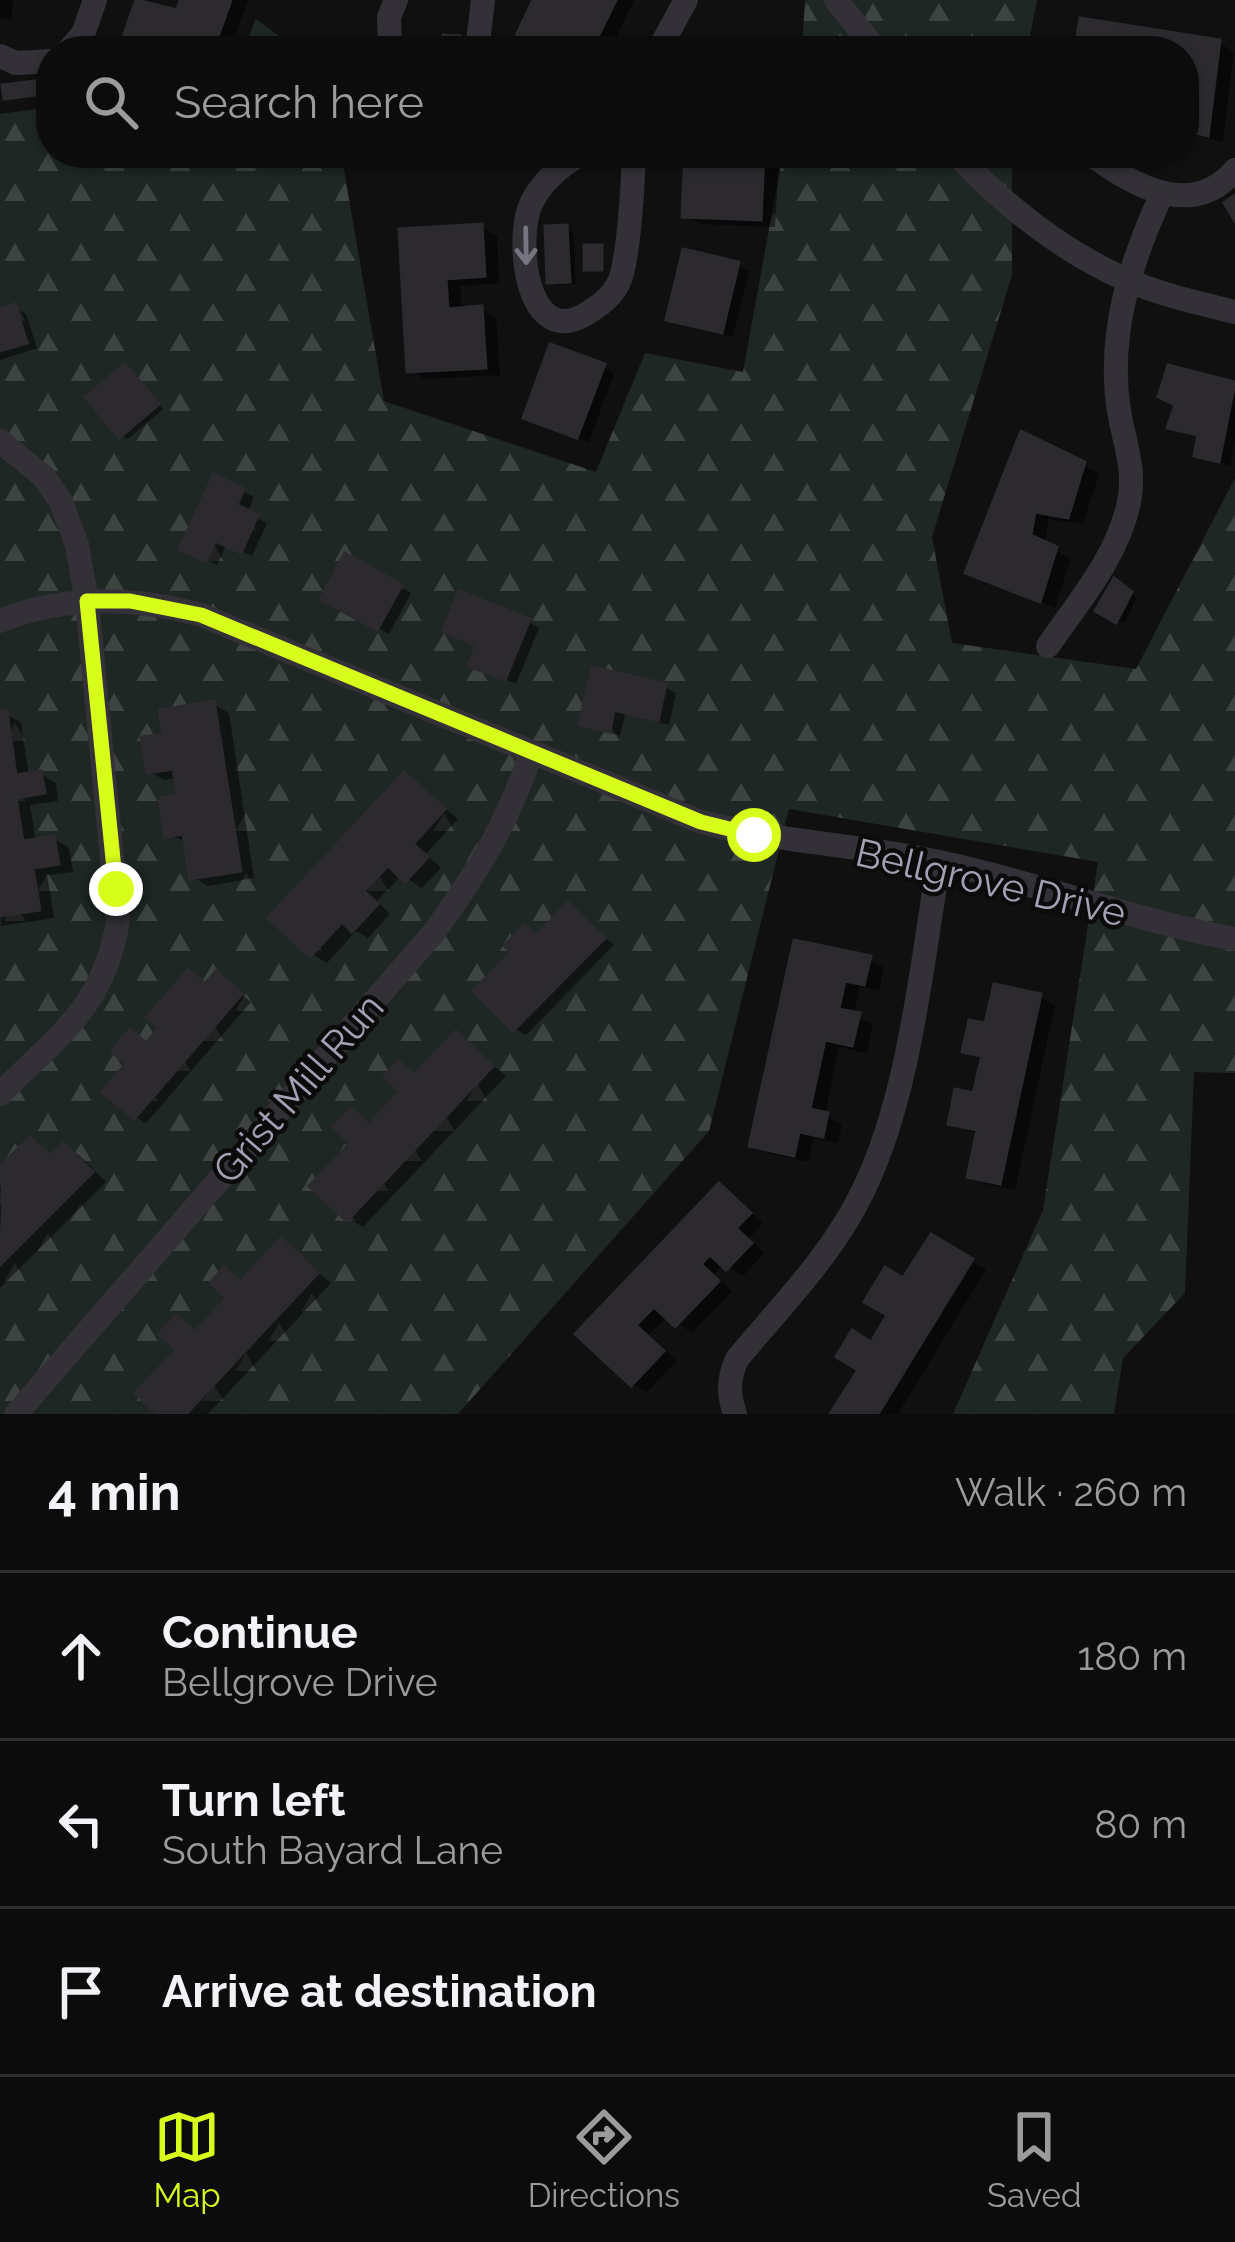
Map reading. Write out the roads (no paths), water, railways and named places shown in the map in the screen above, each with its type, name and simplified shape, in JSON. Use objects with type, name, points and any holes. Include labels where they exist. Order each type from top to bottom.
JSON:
[{"type":"street","points":[[80,36],[95,0]]},
{"type":"street","points":[[390,36],[389,17],[396,0]]},
{"type":"street","points":[[479,36],[483,0]]},
{"type":"street","points":[[666,36],[686,0]]},
{"type":"street","points":[[836,0],[865,36]]},
{"type":"street","points":[[0,56],[36,64]]},
{"type":"street","points":[[560,168],[545,182],[525,224],[526,282],[532,298],[561,320],[578,318],[605,302],[620,280],[632,168]]},
{"type":"street","points":[[971,168],[1034,226],[1127,280],[1235,312]]},
{"type":"street","points":[[1114,168],[1161,196],[1199,196],[1235,170]]},
{"type":"street","points":[[1048,646],[1115,547],[1130,500],[1131,455],[1119,412],[1116,364],[1127,280],[1161,196]]},
{"type":"street","points":[[0,441],[44,476],[61,502],[77,544],[87,601],[117,905],[112,956],[100,986],[82,1012],[0,1094]]},
{"type":"street","name":"Bellgrove Drive","points":[[0,621],[87,601],[130,601],[201,615],[701,822],[754,835],[940,862],[1235,940]]},
{"type":"street","name":"Grist Mill Run","points":[[31,1409],[435,931],[485,862],[531,754]]},
{"type":"street","points":[[735,1414],[729,1377],[737,1359],[818,1262],[862,1193],[886,1134],[940,862]]}]
